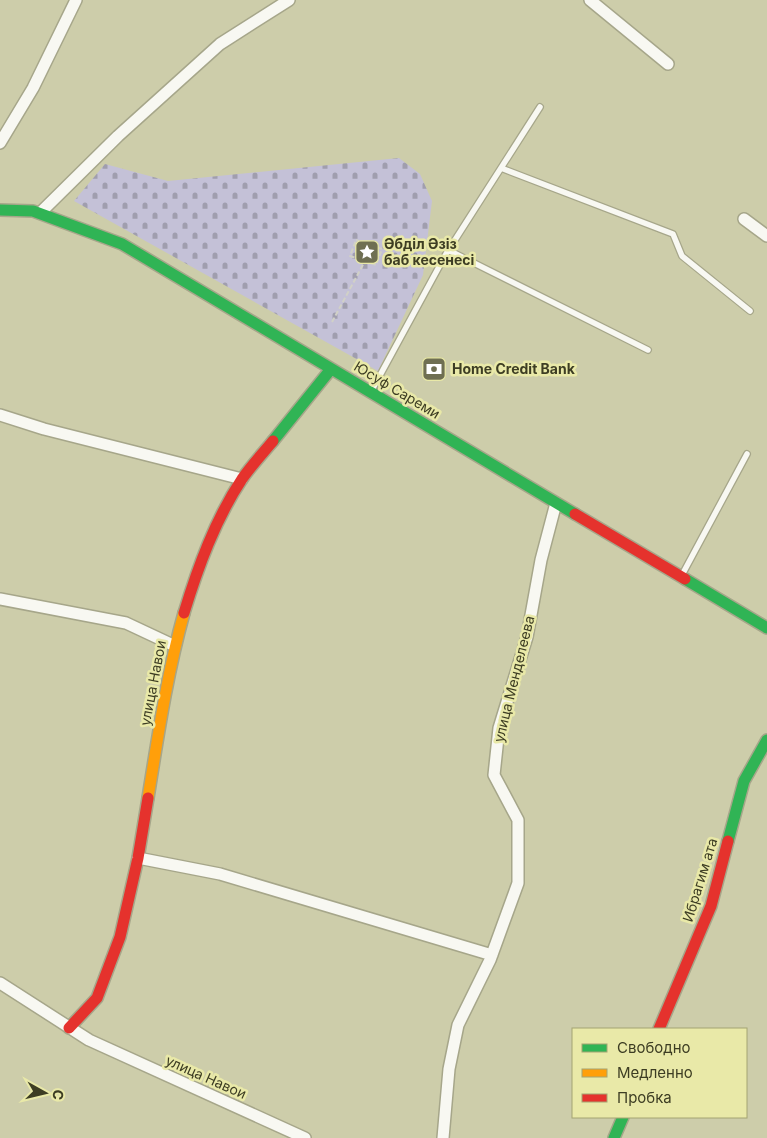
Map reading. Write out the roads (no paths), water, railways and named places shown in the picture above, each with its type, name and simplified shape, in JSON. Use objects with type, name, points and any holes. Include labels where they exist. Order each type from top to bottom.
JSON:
[{"type":"street","points":[[0,143],[33,88],[76,0]]},
{"type":"street","points":[[40,213],[118,136],[220,44],[289,0]]},
{"type":"street","points":[[593,1],[668,64]]},
{"type":"street","name":"Юсуф Сареми","points":[[0,210],[33,211],[122,244],[767,628]]},
{"type":"street","points":[[744,219],[767,236]]},
{"type":"street","name":"улица Навои","points":[[69,1028],[97,998],[120,938],[138,858],[164,700],[175,646],[194,580],[217,524],[242,479],[331,368]]},
{"type":"street","points":[[0,415],[44,429],[242,479]]},
{"type":"street","name":"улица Менделеева","points":[[443,1138],[449,1069],[458,1025],[492,955],[518,883],[518,820],[494,775],[499,728],[527,637],[541,560],[556,502]]},
{"type":"street","points":[[0,599],[126,623],[175,646]]},
{"type":"street","name":"Ибрагим ата","points":[[659,1028],[711,906],[744,781],[767,740]]},
{"type":"street","points":[[138,858],[220,874],[492,955]]},
{"type":"street","name":"улица Навои","points":[[0,983],[89,1040],[305,1138]]},
{"type":"street","points":[[614,1138],[623,1118]]},
{"type":"lane","points":[[371,392],[448,250],[540,107]]},
{"type":"lane","points":[[501,168],[673,234],[682,256],[750,312]]},
{"type":"lane","points":[[448,250],[648,350]]},
{"type":"lane","points":[[681,577],[747,454]]},
{"type":"place","name":"Әбділ Әзіз баб кесенесі","points":[[367,252]]},
{"type":"place","name":"Home Credit Bank","points":[[434,369]]}]
